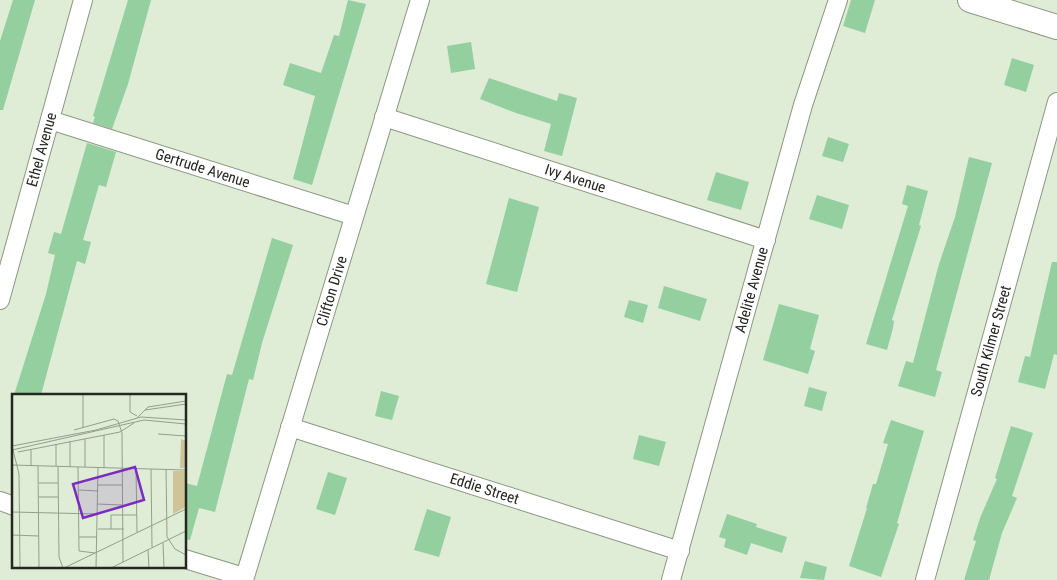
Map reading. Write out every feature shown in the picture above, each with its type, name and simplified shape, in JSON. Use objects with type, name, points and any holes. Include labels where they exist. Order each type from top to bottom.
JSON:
[{"type":"street","name":"Ethel Avenue","points":[[0,300],[83,0]]},
{"type":"street","name":"Clifton Drive","points":[[244,579],[420,0]]},
{"type":"street","name":"Adelite Avenue","points":[[671,580],[803,105],[838,0]]},
{"type":"street","points":[[970,0],[1057,27]]},
{"type":"street","name":"South Kilmer Street","points":[[925,580],[1057,102]]},
{"type":"street","name":"Ivy Avenue","points":[[384,117],[766,240]]},
{"type":"street","name":"Gertrude Avenue","points":[[50,120],[354,216]]},
{"type":"street","name":"Eddie Street","points":[[290,427],[680,551]]},
{"type":"street","points":[[0,501],[12,505]]},
{"type":"street","points":[[186,559],[244,579]]},
{"type":"building","points":[[13,0],[35,0],[3,110],[0,110],[0,41]]},
{"type":"building","points":[[128,0],[151,0],[128,84],[112,129],[93,123],[95,117],[93,116]]},
{"type":"building","points":[[348,0],[366,4],[312,185],[293,179],[315,96],[283,85],[290,63],[321,73],[334,35],[339,36]]},
{"type":"building","points":[[851,0],[875,0],[865,33],[843,26]]},
{"type":"building","points":[[471,42],[475,69],[451,73],[447,46]]},
{"type":"building","points":[[1012,58],[1034,65],[1026,92],[1004,85]]},
{"type":"building","points":[[489,78],[557,101],[559,93],[577,98],[562,156],[544,151],[551,124],[480,99]]},
{"type":"building","points":[[828,137],[849,144],[843,162],[822,156]]},
{"type":"building","points":[[87,143],[116,152],[106,187],[99,185],[83,240],[91,242],[85,264],[77,261],[41,394],[14,394],[46,294],[55,255],[48,253],[54,232],[61,234]]},
{"type":"building","points":[[969,157],[992,163],[936,370],[942,372],[935,397],[898,386],[906,361],[913,363],[939,264],[955,217]]},
{"type":"building","points":[[716,172],[749,182],[741,210],[707,200]]},
{"type":"building","points":[[907,185],[928,191],[919,225],[921,226],[892,320],[894,321],[893,328],[887,350],[866,344],[908,206],[902,204]]},
{"type":"building","points":[[817,195],[849,205],[842,229],[809,219]]},
{"type":"building","points":[[509,198],[539,207],[517,292],[486,284]]},
{"type":"building","points":[[272,238],[293,245],[262,343],[253,380],[249,379],[215,512],[199,508],[190,540],[186,539],[186,483],[197,486],[227,374],[232,375]]},
{"type":"building","points":[[1052,262],[1057,262],[1057,355],[1054,354],[1045,389],[1018,382],[1025,356],[1030,357]]},
{"type":"building","points":[[664,286],[707,299],[700,321],[658,308]]},
{"type":"building","points":[[629,300],[648,305],[643,323],[624,317]]},
{"type":"building","points":[[779,304],[819,315],[810,349],[815,351],[808,374],[763,360]]},
{"type":"building","points":[[809,387],[827,392],[822,411],[804,406]]},
{"type":"building","points":[[381,391],[399,396],[392,420],[375,416]]},
{"type":"building","points":[[891,420],[924,431],[897,523],[899,524],[881,577],[849,566],[873,484],[876,484],[888,444],[883,443]]},
{"type":"building","points":[[1011,426],[1033,433],[1012,496],[1017,498],[1002,533],[989,580],[964,580],[976,541],[973,540],[980,518],[997,479],[995,478]]},
{"type":"building","points":[[639,435],[666,442],[659,466],[633,459]]},
{"type":"building","points":[[328,472],[347,478],[335,515],[316,509]]},
{"type":"building","points":[[427,509],[451,517],[439,557],[414,550]]},
{"type":"building","points":[[727,514],[757,524],[756,527],[787,537],[782,553],[751,543],[747,555],[724,547],[726,539],[719,537]]},
{"type":"building","points":[[805,561],[827,567],[824,580],[800,578]]}]
